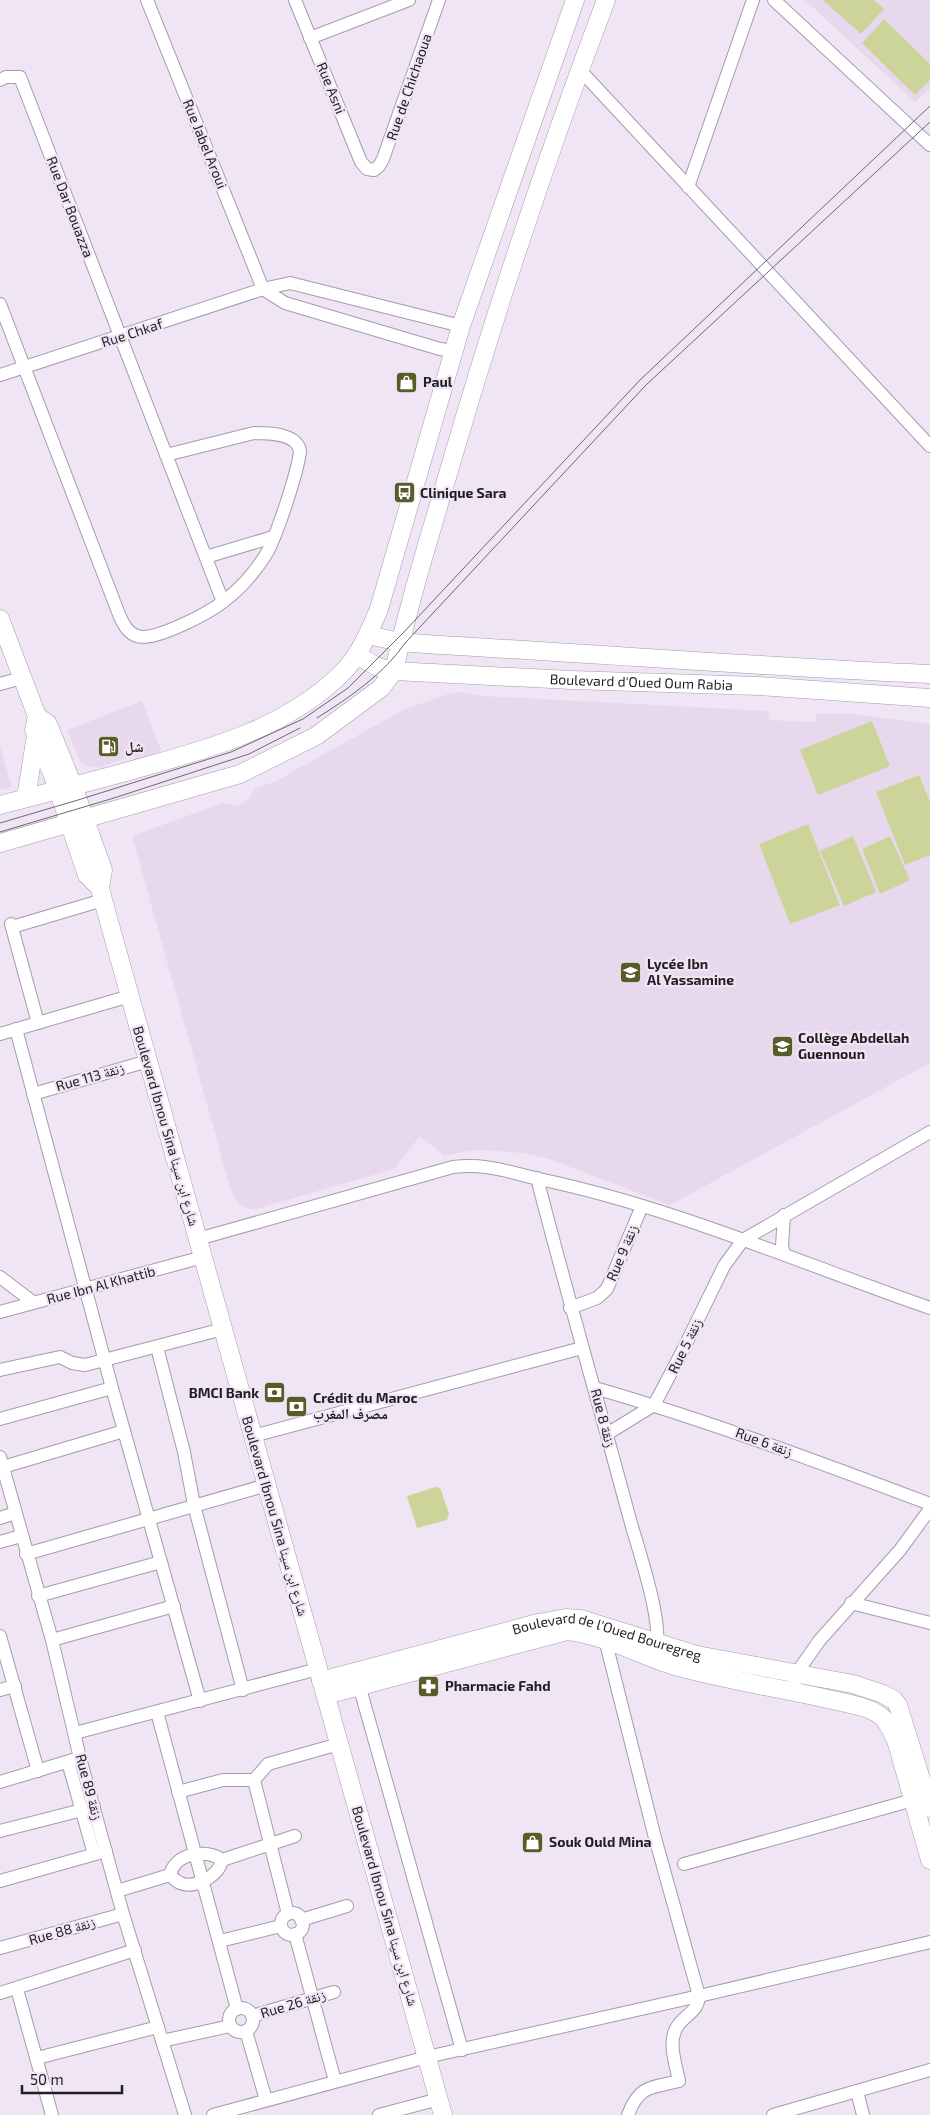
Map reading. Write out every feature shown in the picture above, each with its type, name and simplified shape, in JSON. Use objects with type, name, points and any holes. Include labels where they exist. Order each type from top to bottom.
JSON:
[{"type":"main road","points":[[0,805],[198,752],[255,730],[307,703],[342,673],[356,654],[368,635],[379,609],[461,326],[575,0]]},
{"type":"main road","points":[[0,843],[216,782],[257,766],[316,736],[380,688],[394,671],[414,586],[489,337],[520,241],[606,0]]},
{"type":"main road","name":"Boulevard Ibnou Sina شارع ابن سينا","points":[[0,619],[37,716],[48,724],[77,820],[103,870],[101,894],[441,2107]]},
{"type":"main road","name":"Boulevard d'Oued Oum Rabia","points":[[368,635],[400,642],[832,670],[930,674]]},
{"type":"main road","name":"Boulevard d'Oued Oum Rabia","points":[[356,654],[378,666],[394,671],[570,680],[759,686],[930,698]]},
{"type":"main road","name":"Boulevard Ibnou Sina شارع ابن سينا","points":[[37,716],[34,730],[36,735],[66,788]]},
{"type":"main road","points":[[26,798],[36,735]]},
{"type":"main road","name":"Boulevard de l'Oued Bouregreg","points":[[322,1682],[538,1623],[566,1618],[581,1619],[718,1677],[856,1705],[882,1715],[888,1721],[924,1799]]},
{"type":"main road","name":"Boulevard de l'Oued Bouregreg","points":[[322,1682],[359,1686],[559,1632],[579,1632],[656,1651],[853,1684],[875,1690],[894,1700],[898,1705],[924,1799]]},
{"type":"main road","points":[[924,1799],[930,1860]]},
{"type":"street","name":"Rue Jabel Aroui","points":[[147,0],[263,289]]},
{"type":"street","name":"Rue Asni","points":[[295,0],[361,162],[367,169],[374,170]]},
{"type":"street","points":[[310,38],[409,0]]},
{"type":"street","name":"Rue de Chichaoua","points":[[374,170],[384,159],[439,0]]},
{"type":"street","points":[[688,187],[753,0]]},
{"type":"street","points":[[774,0],[930,145]]},
{"type":"street","points":[[580,70],[930,446]]},
{"type":"street","name":"Rue Dar Bouazza","points":[[0,80],[6,77],[20,77],[223,602]]},
{"type":"street","name":"Rue Chkaf","points":[[0,375],[263,289],[290,284],[461,326]]},
{"type":"street","points":[[263,289],[285,303],[440,349],[453,351]]},
{"type":"street","points":[[0,304],[125,628],[137,636],[151,637],[179,626],[223,602],[250,577],[266,554],[273,537],[299,456],[299,447],[295,442],[269,433],[254,433],[166,455]]},
{"type":"street","points":[[206,557],[273,537]]},
{"type":"street","points":[[0,684],[22,678]]},
{"type":"street","points":[[38,1023],[12,925],[101,894]]},
{"type":"street","points":[[0,1034],[130,996]]},
{"type":"street","points":[[16,1029],[112,1388],[200,1701]]},
{"type":"street","name":"Rue 113 زنقة","points":[[33,1094],[148,1061]]},
{"type":"street","points":[[743,1240],[930,1132]]},
{"type":"street","points":[[198,1239],[453,1167],[482,1166],[537,1178],[642,1206],[784,1254],[930,1308]]},
{"type":"street","name":"Rue 8 زنقة","points":[[537,1178],[570,1308],[595,1388],[653,1605],[656,1651]]},
{"type":"street","name":"Rue 9 زنقة","points":[[570,1308],[597,1298],[607,1289],[642,1206]]},
{"type":"street","points":[[784,1215],[782,1246],[784,1254]]},
{"type":"street","name":"Rue 5 زنقة","points":[[607,1434],[654,1405],[680,1358],[724,1266],[743,1240]]},
{"type":"street","name":"Rue Ibn Al Khattib","points":[[0,1312],[203,1257]]},
{"type":"street","points":[[0,1277],[33,1302]]},
{"type":"street","points":[[0,1370],[60,1357],[81,1365],[223,1329]]},
{"type":"street","points":[[158,1346],[184,1452],[194,1506],[243,1690]]},
{"type":"street","points":[[253,1436],[582,1348]]},
{"type":"street","points":[[0,1419],[112,1388]]},
{"type":"street","name":"Rue 6 زنقة","points":[[595,1388],[654,1405],[774,1445],[930,1504]]},
{"type":"street","points":[[2,1462],[124,1431]]},
{"type":"street","name":"Rue 89 زنقة","points":[[2,1462],[26,1554],[52,1640],[75,1733],[74,1760],[87,1808],[100,1853],[117,1891],[185,2115]]},
{"type":"street","points":[[26,1554],[267,1485]]},
{"type":"street","points":[[793,1692],[796,1674],[819,1641],[900,1550],[930,1509]]},
{"type":"street","points":[[0,1518],[15,1513]]},
{"type":"street","points":[[0,1542],[21,1536]]},
{"type":"street","points":[[38,1596],[161,1562]]},
{"type":"street","points":[[851,1603],[930,1623]]},
{"type":"street","points":[[52,1640],[174,1606]]},
{"type":"street","points":[[0,1636],[38,1771]]},
{"type":"street","points":[[604,1639],[654,1834],[700,1996],[695,2010],[679,2023],[674,2034],[672,2045],[679,2081],[644,2090],[634,2100],[628,2115]]},
{"type":"street","points":[[75,1733],[243,1690],[322,1682]]},
{"type":"street","points":[[0,1690],[15,1686]]},
{"type":"street","points":[[359,1686],[462,2050]]},
{"type":"street","points":[[157,1712],[237,2009]]},
{"type":"street","points":[[178,1792],[223,1780],[254,1780],[268,1764],[339,1744]]},
{"type":"street","points":[[0,1782],[74,1760]]},
{"type":"street","points":[[254,1780],[288,1914]]},
{"type":"street","points":[[684,1864],[924,1799]]},
{"type":"street","points":[[0,1831],[87,1808]]},
{"type":"street","points":[[170,1875],[172,1866],[177,1861],[195,1855],[208,1854],[222,1860],[295,1836]]},
{"type":"street","points":[[0,1881],[100,1853]]},
{"type":"street","points":[[170,1875],[178,1882],[185,1884],[202,1881],[218,1871],[222,1860]]},
{"type":"street","points":[[117,1891],[170,1875]]},
{"type":"street","points":[[301,1920],[347,1906]]},
{"type":"street","name":"Rue 88 زنقة","points":[[0,1948],[123,1914]]},
{"type":"street","points":[[288,1914],[297,1915],[301,1920],[302,1928],[295,1934]]},
{"type":"street","points":[[288,1914],[282,1920],[281,1926],[285,1932],[295,1934]]},
{"type":"street","points":[[220,1941],[281,1926]]},
{"type":"street","points":[[295,1934],[335,2081]]},
{"type":"street","points":[[213,2115],[427,2057],[930,1942]]},
{"type":"street","points":[[0,1993],[135,1950]]},
{"type":"street","points":[[17,1989],[52,2115]]},
{"type":"street","name":"Rue 26 زنقة","points":[[252,2016],[334,1992]]},
{"type":"street","points":[[245,2008],[252,2016],[252,2025],[246,2031],[237,2032],[230,2026],[230,2015],[237,2009],[245,2008]]},
{"type":"street","points":[[37,2058],[158,2026]]},
{"type":"street","points":[[162,2041],[230,2026]]},
{"type":"street","points":[[246,2031],[266,2100]]},
{"type":"street","points":[[773,2115],[930,2070]]},
{"type":"street","points":[[857,2090],[863,2115]]},
{"type":"street","points":[[379,2115],[441,2107]]},
{"type":"shaded area","points":[[805,0],[930,0],[930,89],[915,102]]},
{"type":"shaded area","points":[[462,692],[483,696],[768,711],[769,720],[814,722],[817,714],[852,714],[930,724],[930,1063],[670,1205],[549,1159],[523,1153],[479,1150],[444,1156],[420,1136],[394,1169],[256,1209],[247,1209],[241,1206],[232,1194],[132,836],[223,803],[239,806],[250,798],[254,789],[276,781],[405,709],[449,694]]},
{"type":"shaded area","points":[[142,701],[163,756],[137,763],[134,755],[99,768],[84,765],[80,761],[67,730]]},
{"type":"shaded area","points":[[0,746],[12,787],[0,790]]},
{"type":"green space","points":[[823,0],[874,0],[884,9],[861,34]]},
{"type":"green space","points":[[884,19],[930,64],[930,80],[915,95],[862,43]]},
{"type":"green space","points":[[872,721],[890,766],[818,795],[800,750]]},
{"type":"green space","points":[[919,775],[930,802],[930,855],[905,865],[876,792]]},
{"type":"green space","points":[[808,824],[840,905],[790,924],[759,844]]},
{"type":"green space","points":[[853,836],[876,892],[844,906],[820,851]]},
{"type":"green space","points":[[890,836],[910,880],[880,894],[862,849]]},
{"type":"green space","points":[[435,1487],[441,1490],[449,1514],[447,1520],[417,1528],[407,1496]]},
{"type":"tram line","points":[[0,823],[231,752],[303,719],[348,688],[403,633],[640,380],[930,106]]},
{"type":"tram line","points":[[317,718],[377,675],[646,385],[930,122]]},
{"type":"tram line","points":[[0,832],[114,798],[249,754],[300,728]]},
{"type":"place","name":"Paul","points":[[407,382]]},
{"type":"place","name":"Clinique Sara","points":[[404,493]]},
{"type":"place","name":"شل","points":[[109,747]]},
{"type":"place","name":"Lycée Ibn Al Yassamine","points":[[631,972]]},
{"type":"place","name":"Collège Abdellah Guennoun","points":[[782,1046]]},
{"type":"place","name":"BMCI Bank","points":[[275,1393]]},
{"type":"place","name":"Crédit du Maroc مصرف المغرب","points":[[297,1406]]},
{"type":"place","name":"Pharmacie Fahd","points":[[429,1686]]},
{"type":"place","name":"Souk Ould Mina","points":[[533,1842]]}]
